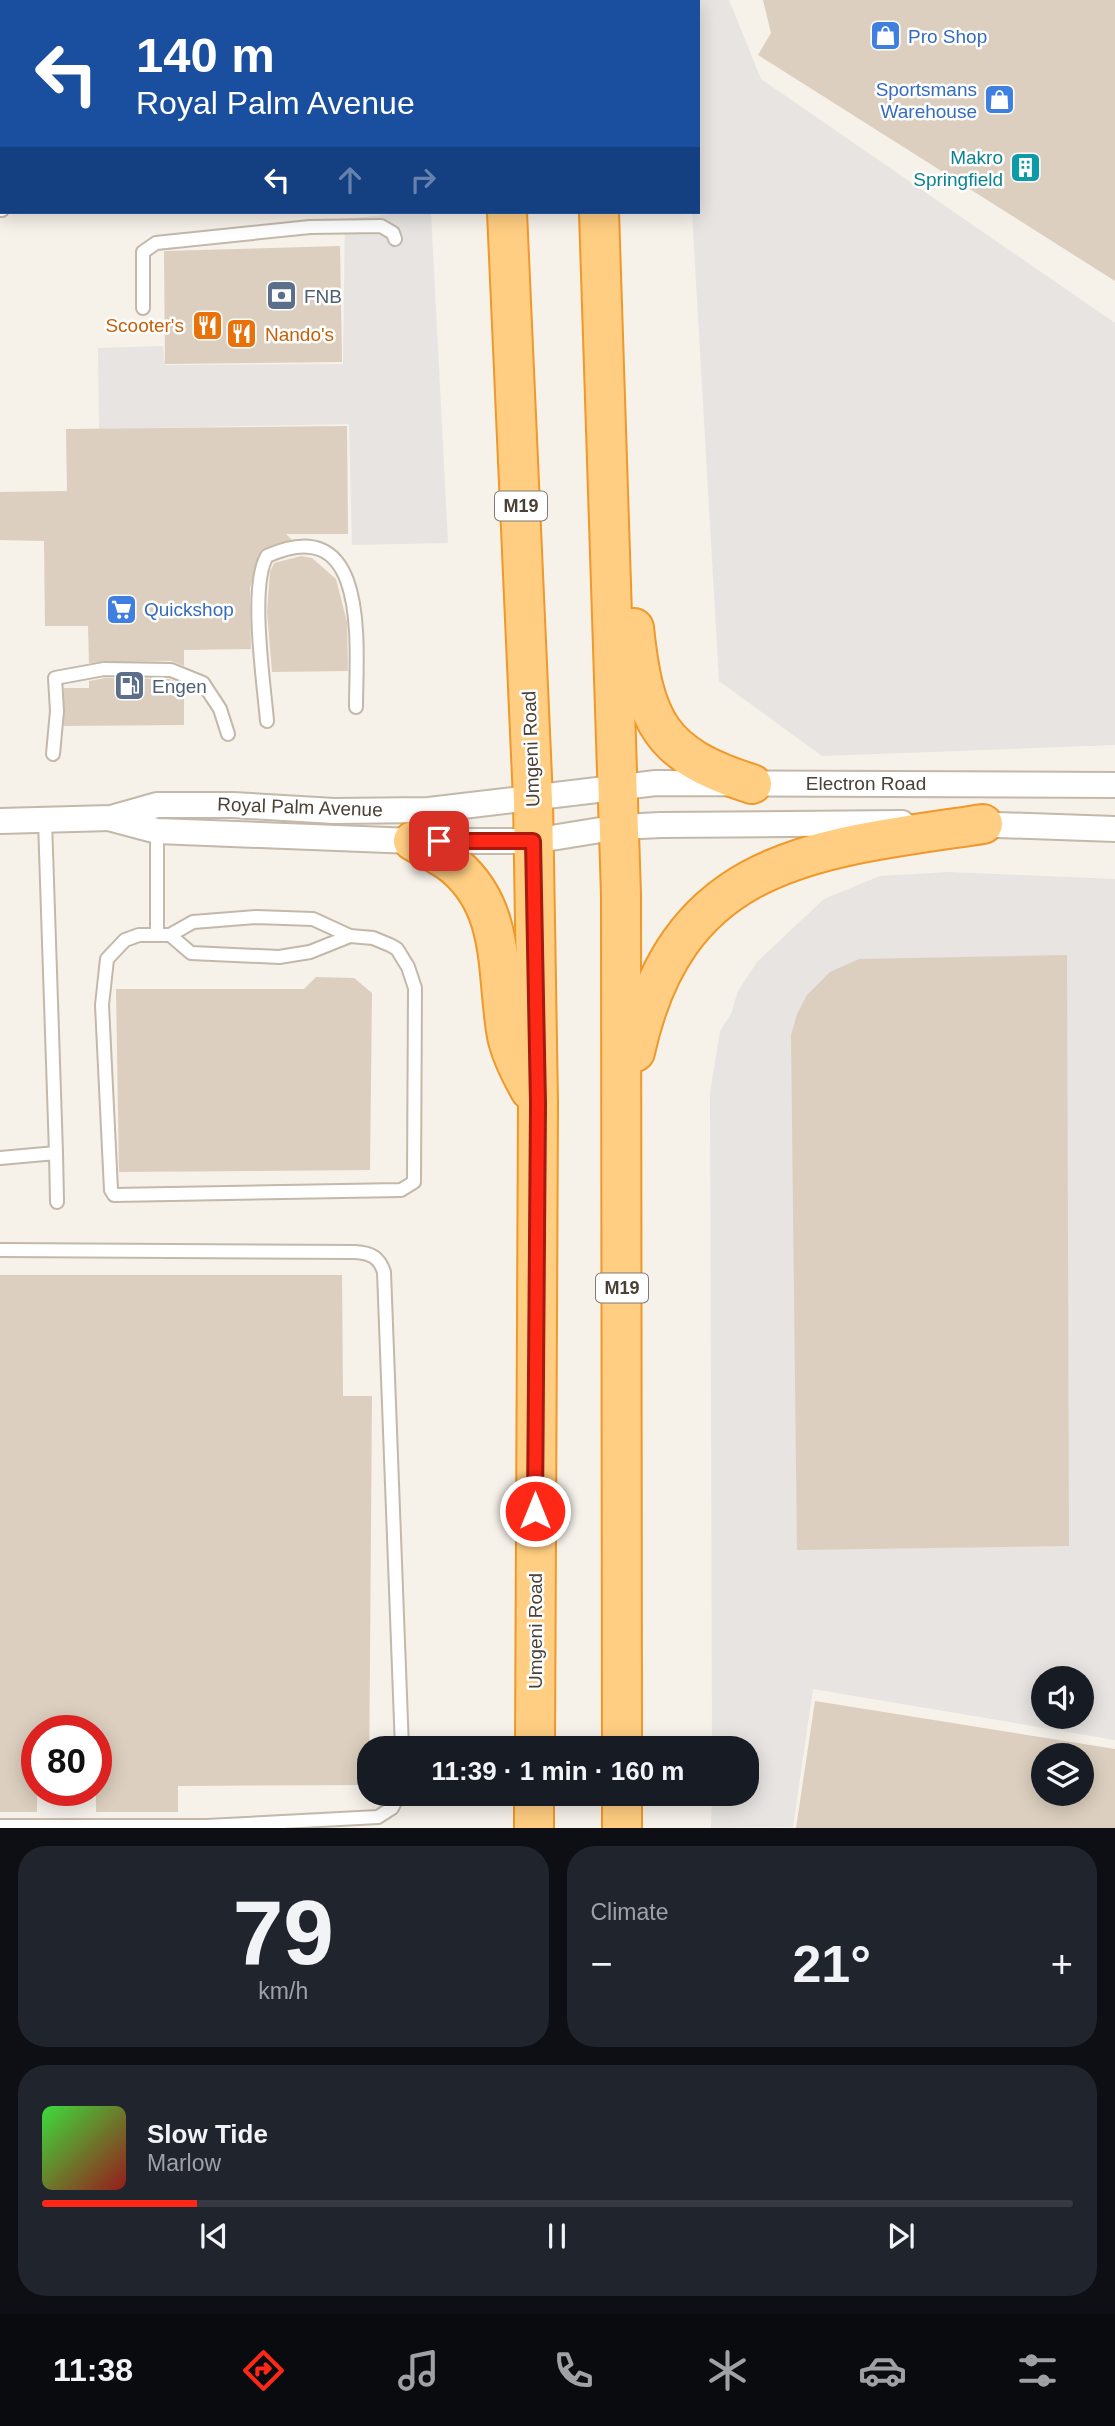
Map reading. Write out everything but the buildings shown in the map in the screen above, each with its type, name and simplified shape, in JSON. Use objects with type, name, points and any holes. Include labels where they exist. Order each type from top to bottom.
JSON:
[{"type":"highway","name":"Umgeni Road","points":[[507,214],[533,800],[538,1104],[535,1736]]},
{"type":"highway","name":"M19","points":[[599,214],[619,827],[622,1736]]},
{"type":"highway","points":[[611,575],[627,603],[634,625],[638,667],[650,709],[669,742],[692,761],[752,784]]},
{"type":"highway","points":[[621,1117],[644,1013],[664,964],[689,928],[729,893],[757,876],[807,855],[849,844],[984,824]]},
{"type":"highway","points":[[413,841],[454,865],[472,884],[488,910],[498,942],[507,1037],[520,1073],[538,1104]]},
{"type":"highway","points":[[534,1806],[534,1828]]},
{"type":"highway","points":[[622,1806],[622,1828]]},
{"type":"street","name":"Electron Road","points":[[618,787],[656,783],[1115,785]]},
{"type":"street","name":"Royal Palm Avenue","points":[[0,821],[111,818],[157,805],[233,805],[334,811],[429,810],[533,800],[618,787]]},
{"type":"street","name":"Royal Palm Avenue","points":[[111,818],[157,831],[413,841],[533,841]]},
{"type":"street","name":"Electron Road","points":[[533,841],[619,827],[816,821],[1115,828]]},
{"type":"lane","points":[[143,308],[143,252],[156,243],[310,227],[381,226],[393,233],[395,239]]},
{"type":"lane","points":[[267,721],[261,654],[260,577],[267,556],[291,548],[314,549],[329,555],[339,563],[349,579],[356,619],[356,707]]},
{"type":"lane","points":[[53,754],[57,711],[55,678],[82,671],[171,670],[203,683],[220,709],[228,734]]},
{"type":"lane","points":[[157,805],[163,935]]},
{"type":"lane","points":[[45,821],[57,1202]]},
{"type":"lane","points":[[291,917],[313,919],[350,936],[373,938],[397,949],[408,967],[415,988],[417,1125],[413,1184],[401,1190],[118,1196],[111,1190],[102,1005],[107,959],[125,940],[139,935],[163,935],[193,922],[291,917]]},
{"type":"lane","points":[[163,935],[191,953],[279,957],[310,952],[350,936]]},
{"type":"lane","points":[[0,1158],[56,1153]]},
{"type":"lane","points":[[0,1250],[355,1252],[372,1255],[380,1261],[384,1272],[391,1378],[402,1736]]},
{"type":"lane","points":[[0,1826],[207,1826],[378,1817],[393,1806]]},
{"type":"shaded area","points":[[700,0],[729,0],[761,79],[1115,323],[1115,745],[822,756],[719,681],[692,214],[700,214]]},
{"type":"shaded area","points":[[393,214],[431,214],[448,543],[352,545],[349,424],[99,429],[98,348],[163,346],[165,365],[343,364],[345,219]]},
{"type":"shaded area","points":[[948,872],[1115,879],[1115,1740],[1050,1729],[1094,1729],[1094,1666],[1031,1666],[1031,1726],[813,1689],[793,1827],[711,1828],[712,1806],[759,1806],[759,1736],[712,1736],[710,1093],[720,1031],[731,1014],[738,991],[757,962],[824,899],[880,876]]},
{"type":"place","name":"Pro Shop","points":[[885,36]]},
{"type":"place","name":"Sportsmans Warehouse","points":[[1000,100]]},
{"type":"place","name":"Makro Springfield","points":[[1026,168]]},
{"type":"place","name":"FNB","points":[[281,296]]},
{"type":"place","name":"Scooter's","points":[[207,325]]},
{"type":"place","name":"Nando's","points":[[242,334]]},
{"type":"place","name":"Quickshop","points":[[121,609]]},
{"type":"place","name":"Engen","points":[[129,686]]},
{"type":"route","points":[[439,841],[533,841],[538,1104],[535,1511]]}]
